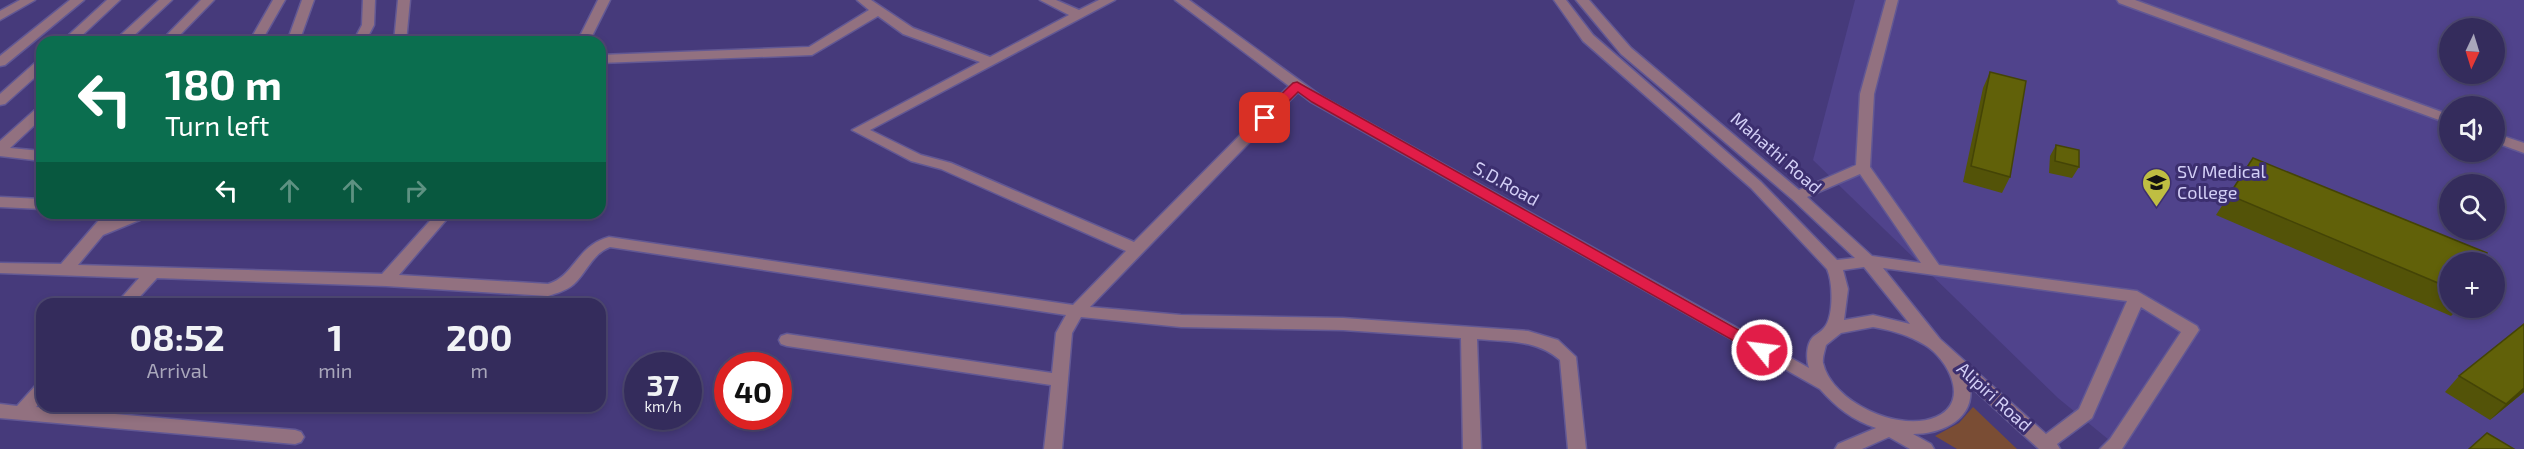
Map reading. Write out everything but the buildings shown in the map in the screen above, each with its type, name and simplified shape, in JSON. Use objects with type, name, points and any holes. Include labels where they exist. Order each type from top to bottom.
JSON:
[{"type":"street","points":[[0,16],[29,0]]},
{"type":"street","points":[[0,62],[78,0]]},
{"type":"street","points":[[74,36],[114,0]]},
{"type":"street","points":[[126,36],[166,0]]},
{"type":"street","points":[[172,36],[208,0]]},
{"type":"street","points":[[258,36],[279,0]]},
{"type":"street","points":[[295,36],[308,0]]},
{"type":"street","points":[[362,36],[368,24],[369,0]]},
{"type":"street","points":[[401,36],[404,0]]},
{"type":"street","points":[[587,36],[604,0]]},
{"type":"street","points":[[863,0],[908,31],[991,62]]},
{"type":"street","points":[[1046,0],[1079,15]]},
{"type":"street","points":[[1109,0],[859,130],[916,158],[946,166],[1135,249]]},
{"type":"street","name":"S.D.Road","points":[[1181,0],[1316,99],[1823,384]]},
{"type":"street","name":"Mahathi Road","points":[[1560,0],[1588,38],[1756,185],[1834,266]]},
{"type":"street","name":"Mahathi Road","points":[[1582,0],[1626,51],[1797,196],[1868,261],[1936,345]]},
{"type":"street","points":[[1892,0],[1867,94],[1863,167],[1934,270]]},
{"type":"street","points":[[2123,0],[2439,116]]},
{"type":"street","points":[[606,59],[812,51],[878,10]]},
{"type":"street","points":[[0,101],[36,69]]},
{"type":"street","points":[[1053,449],[1064,333],[1076,311],[1297,85]]},
{"type":"street","points":[[0,150],[36,117]]},
{"type":"street","points":[[2505,141],[2524,148]]},
{"type":"street","points":[[0,150],[36,155]]},
{"type":"street","points":[[1797,196],[1863,167]]},
{"type":"street","points":[[0,202],[36,204]]},
{"type":"street","points":[[65,270],[108,219]]},
{"type":"street","points":[[96,232],[127,219]]},
{"type":"street","points":[[386,280],[440,219]]},
{"type":"street","points":[[0,268],[386,280],[548,290],[567,284],[595,247],[609,242],[1076,311],[1181,321],[1343,324],[1528,337],[1552,344],[1568,357],[1577,449]]},
{"type":"street","points":[[1833,328],[1841,291],[1840,277],[1834,266],[1868,261],[2137,297],[2191,330],[2116,444],[2109,449]]},
{"type":"street","points":[[130,298],[154,272]]},
{"type":"street","points":[[2048,446],[2086,413],[2137,297]]},
{"type":"street","points":[[1844,449],[1885,427],[1927,427],[1946,421],[1958,409],[1964,395],[1962,378],[1952,361],[1936,345],[1895,325],[1873,321],[1851,322],[1833,328],[1821,338],[1814,351],[1815,367],[1823,384],[1837,400],[1850,409],[1885,427],[1925,449]]},
{"type":"street","points":[[1469,333],[1472,449]]},
{"type":"street","points":[[787,340],[1058,380]]},
{"type":"street","name":"Alipiri Road","points":[[1936,345],[2048,446]]},
{"type":"street","points":[[21,413],[36,397]]},
{"type":"street","points":[[0,411],[295,437]]},
{"type":"shaded area","name":"SV Medical College","points":[[1855,0],[2524,0],[2524,449],[2120,449],[2058,398],[1813,160]]},
{"type":"shaded area","points":[[1973,407],[2017,449],[1957,449],[1935,436],[1959,423]]},
{"type":"place","name":"SV Medical College","points":[[2156,208]]},
{"type":"route","points":[[1265,118],[1297,85],[1316,99],[1762,350]]}]
